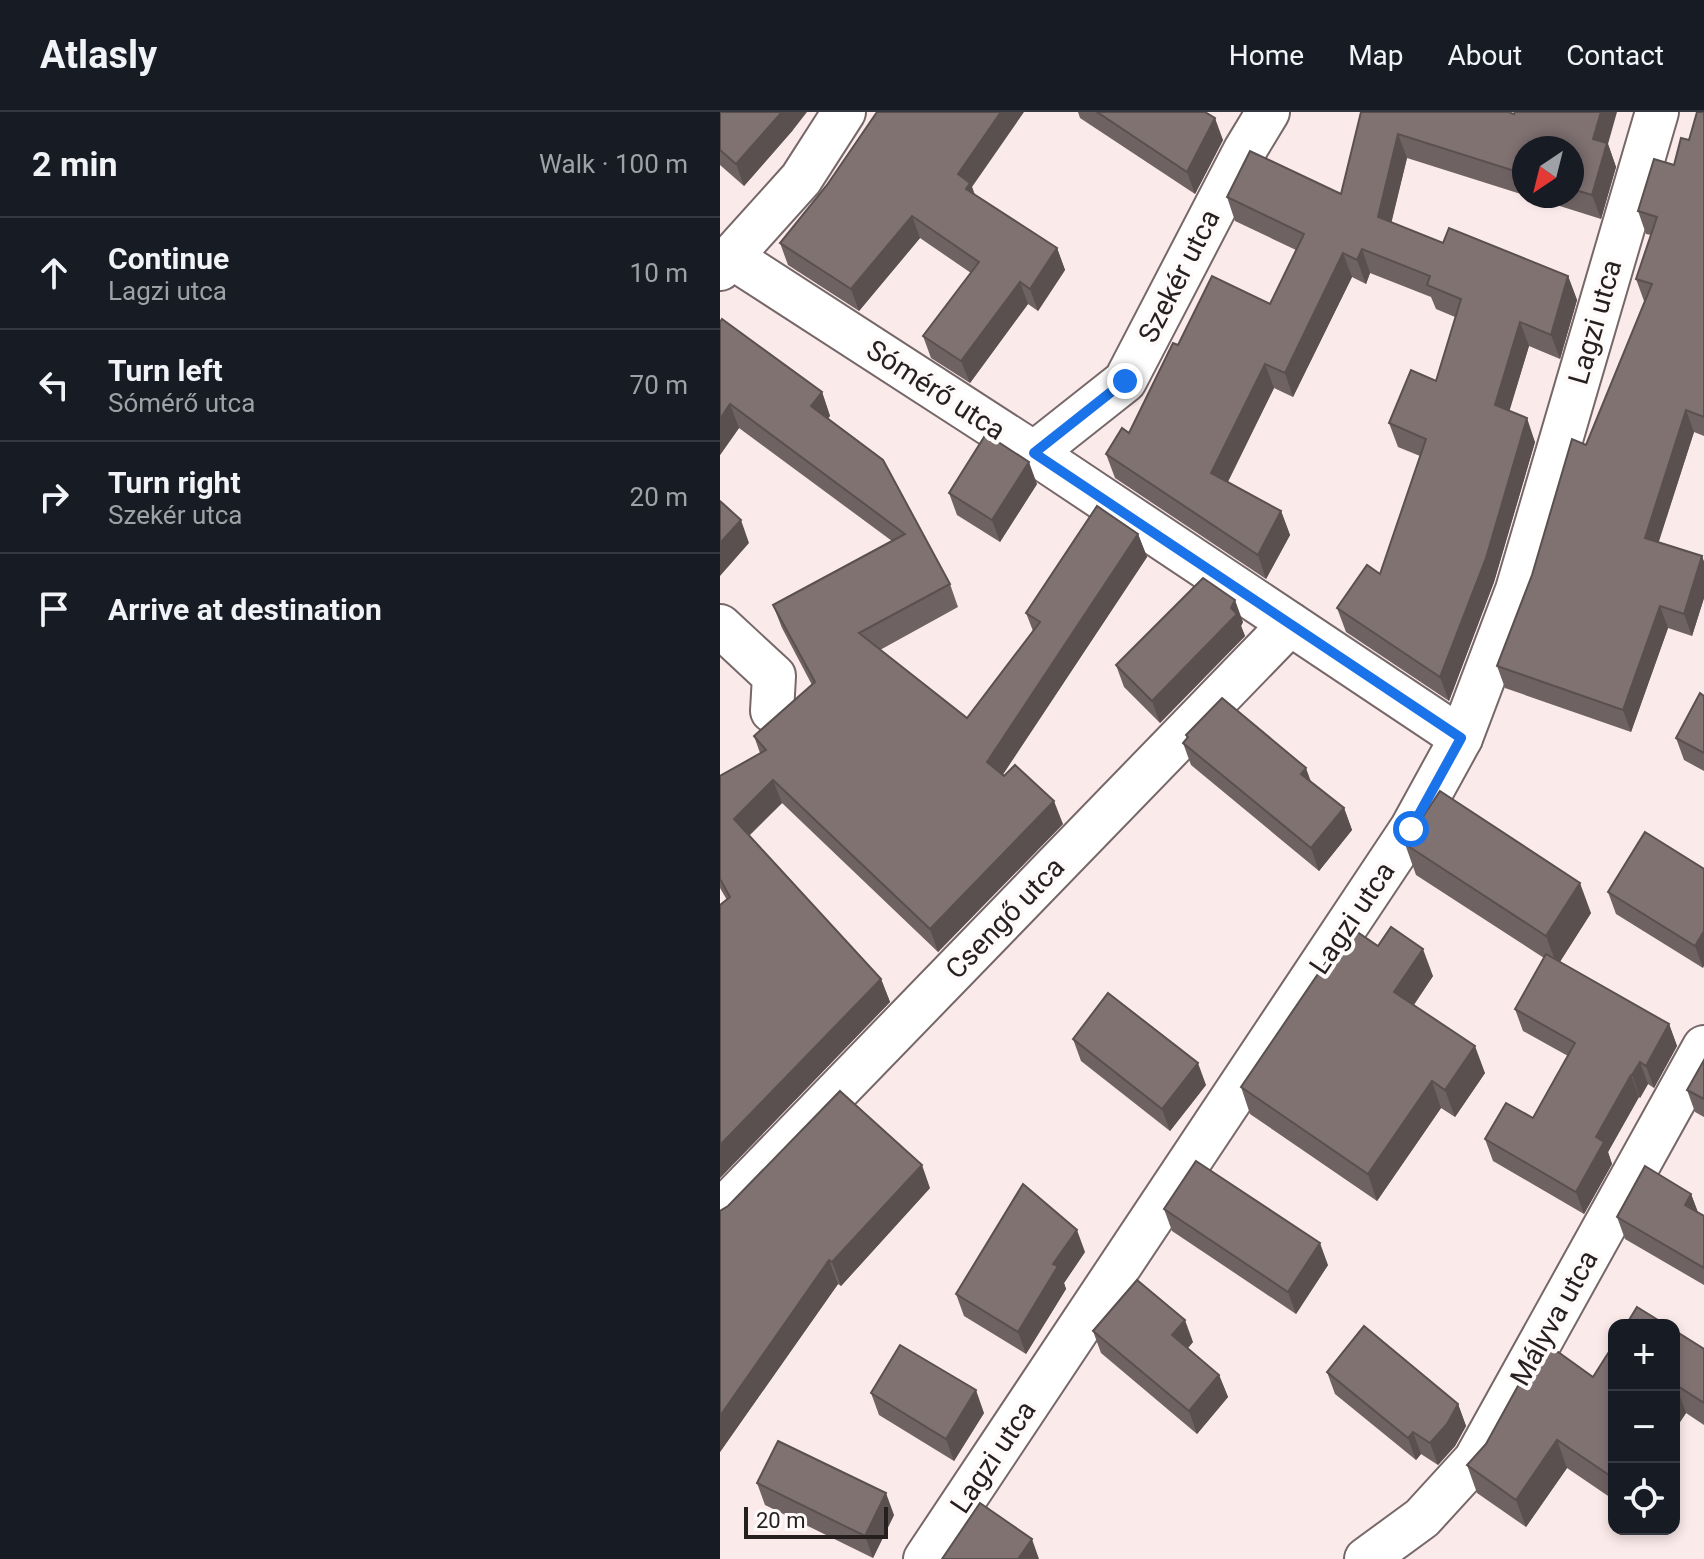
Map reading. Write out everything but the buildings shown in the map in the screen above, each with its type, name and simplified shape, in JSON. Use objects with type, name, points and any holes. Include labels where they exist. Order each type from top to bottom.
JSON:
[{"type":"street","points":[[726,263],[801,179],[844,112]]},
{"type":"street","name":"Szekér utca","points":[[1034,453],[1125,381],[1245,150],[1268,112]]},
{"type":"street","name":"Lagzi utca","points":[[925,1559],[1411,829],[1461,738],[1517,590],[1657,112]]},
{"type":"street","name":"Sómérő utca","points":[[726,263],[1034,453],[1461,738]]},
{"type":"street","name":"Csengő utca","points":[[720,1212],[1290,624]]},
{"type":"street","points":[[720,626],[774,676],[772,711]]},
{"type":"street","name":"Mályva utca","points":[[1366,1559],[1422,1518],[1475,1460],[1704,1047]]},
{"type":"route","points":[[1125,381],[1034,453],[1461,738],[1411,829]]}]
